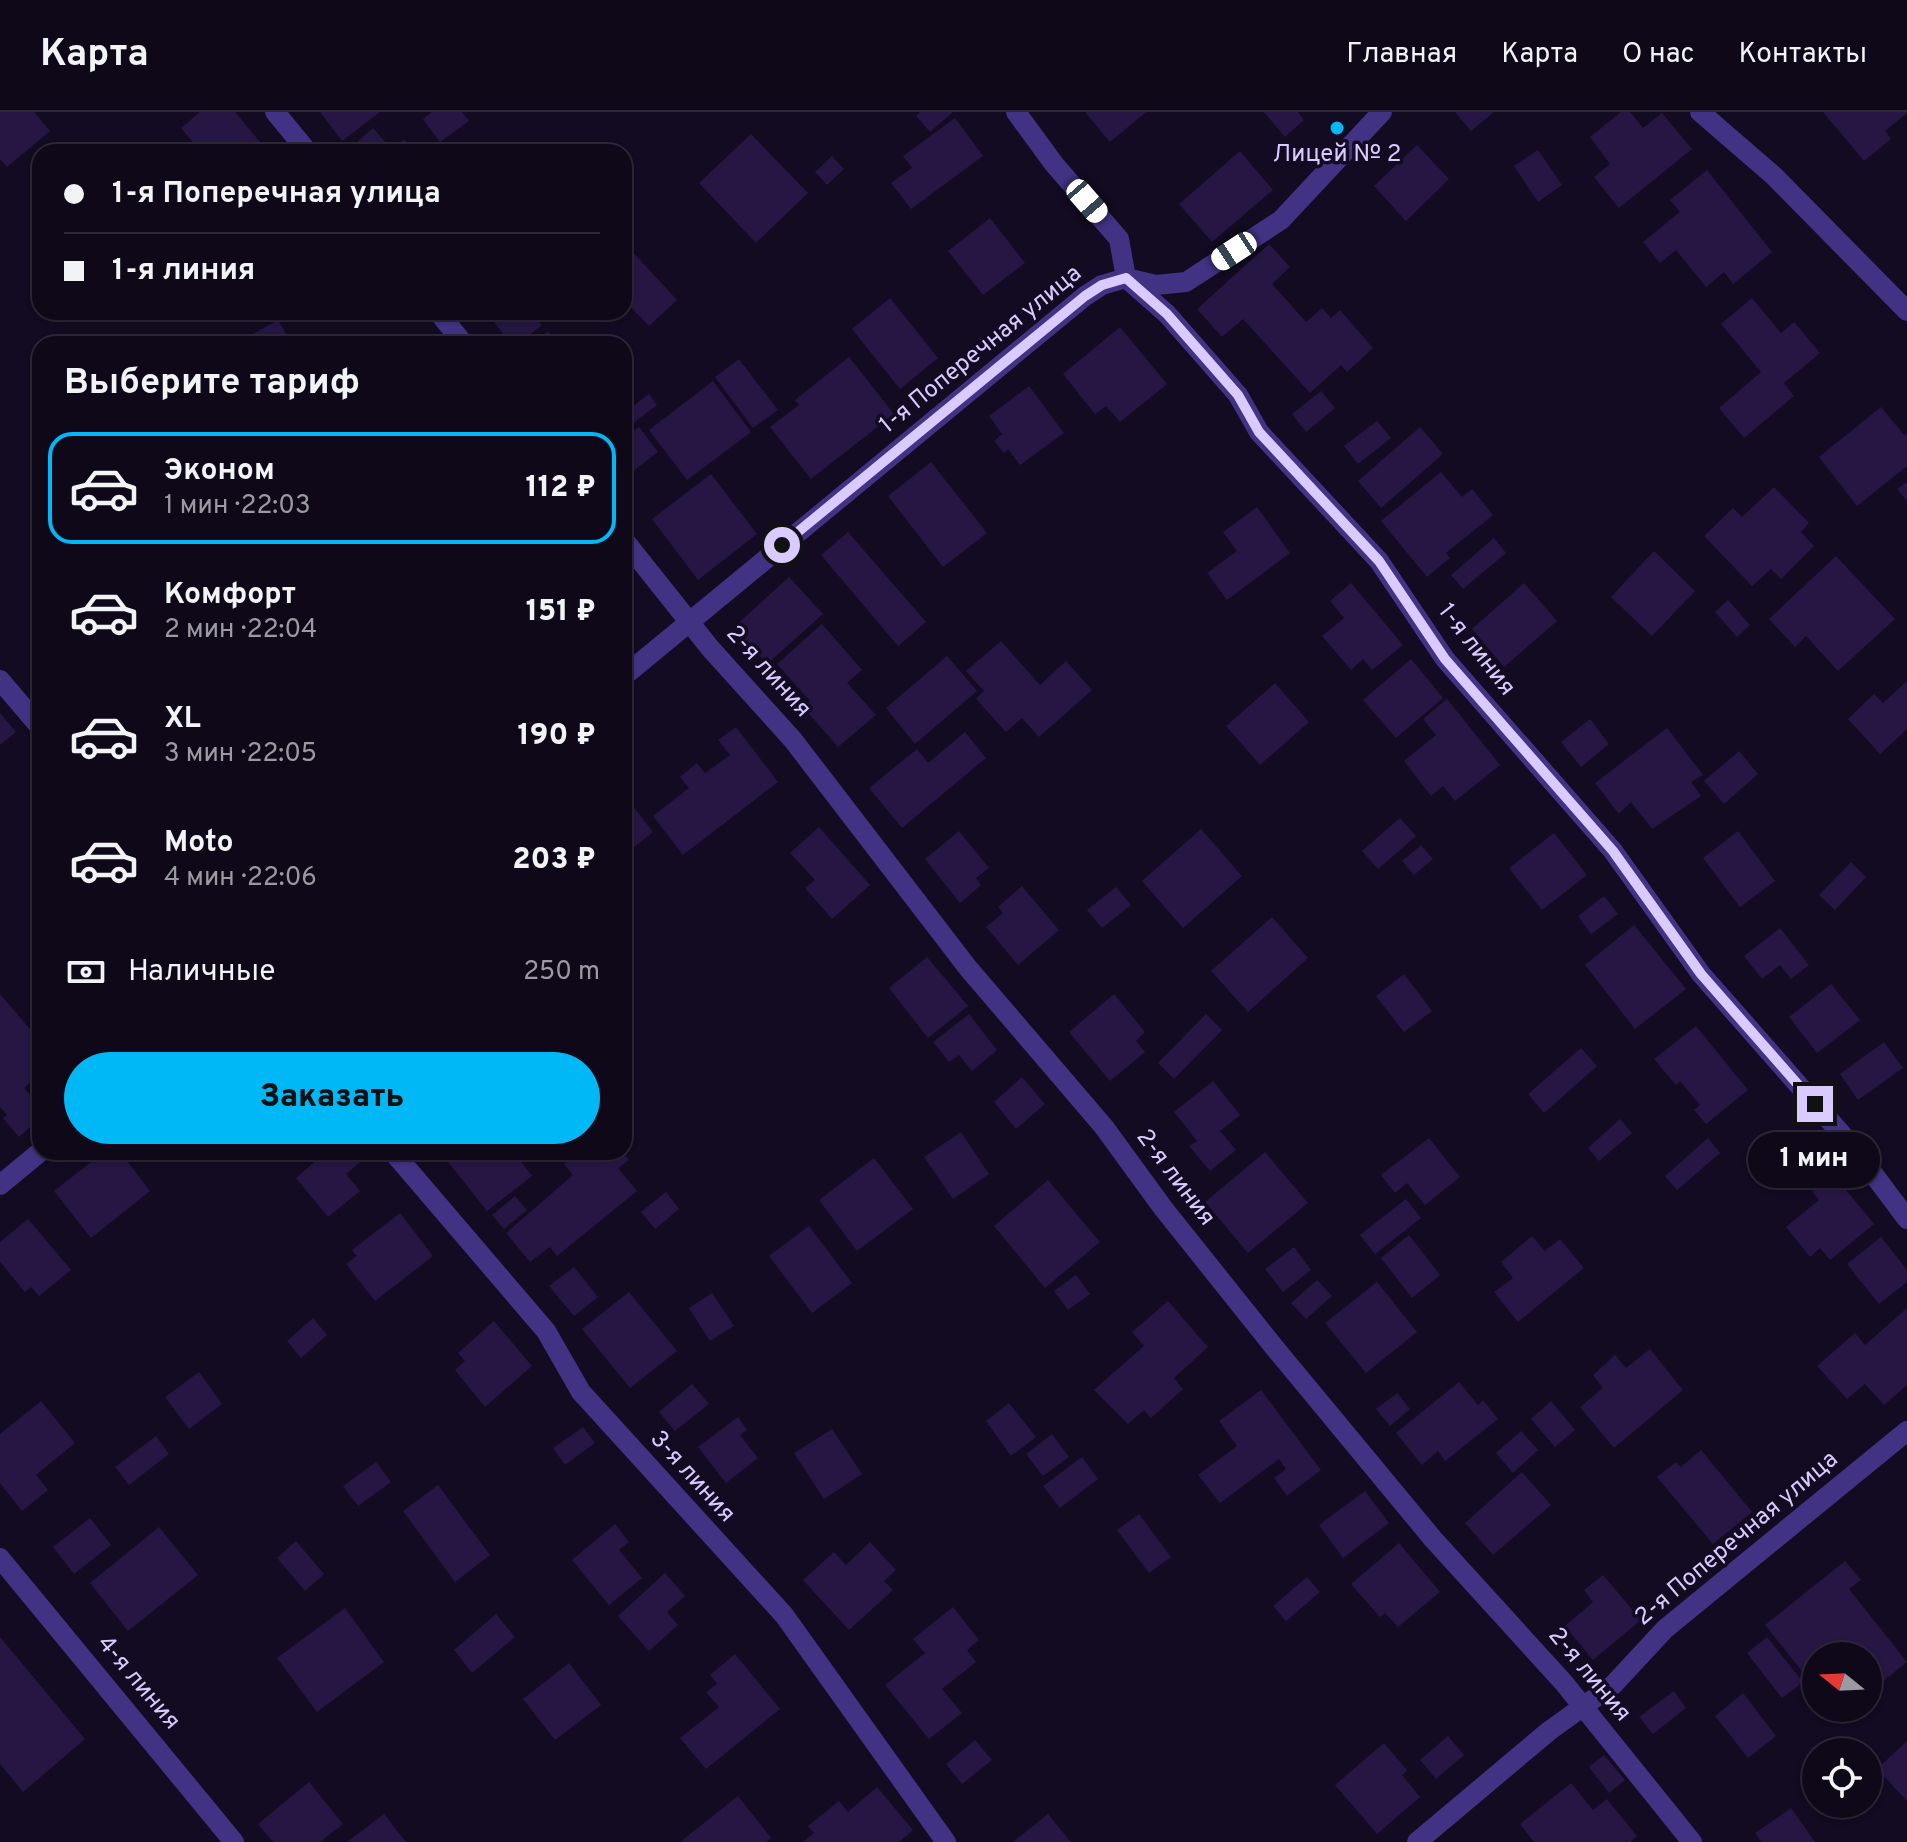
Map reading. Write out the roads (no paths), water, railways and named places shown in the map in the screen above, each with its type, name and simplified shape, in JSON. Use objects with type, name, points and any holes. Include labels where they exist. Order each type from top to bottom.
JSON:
[{"type":"street","points":[[275,112],[301,144]]},
{"type":"street","points":[[1016,112],[1054,164],[1119,239],[1126,278],[1156,285],[1186,282],[1281,220],[1382,112]]},
{"type":"street","points":[[1700,112],[1774,176],[1907,311]]},
{"type":"street","name":"1-я Поперечная улица","points":[[632,669],[1085,296],[1102,285],[1126,278]]},
{"type":"street","name":"1-я линия","points":[[1126,278],[1167,314],[1238,395],[1259,432],[1379,561],[1445,659],[1613,851],[1701,974],[1853,1147],[1907,1219]]},
{"type":"street","points":[[444,320],[458,336]]},
{"type":"street","name":"2-я линия","points":[[632,550],[793,740],[968,968],[1104,1127],[1163,1208],[1274,1347],[1433,1539],[1564,1683],[1692,1842]]},
{"type":"street","points":[[0,680],[32,718]]},
{"type":"street","points":[[0,1185],[32,1159]]},
{"type":"street","name":"3-я линия","points":[[400,1160],[546,1331],[581,1392],[784,1615],[946,1842]]},
{"type":"street","name":"2-я Поперечная улица","points":[[1417,1842],[1549,1731],[1613,1685],[1665,1629],[1907,1431]]},
{"type":"street","name":"4-я линия","points":[[0,1558],[234,1842]]},
{"type":"place","name":"Лицей № 2","points":[[1337,128]]}]
